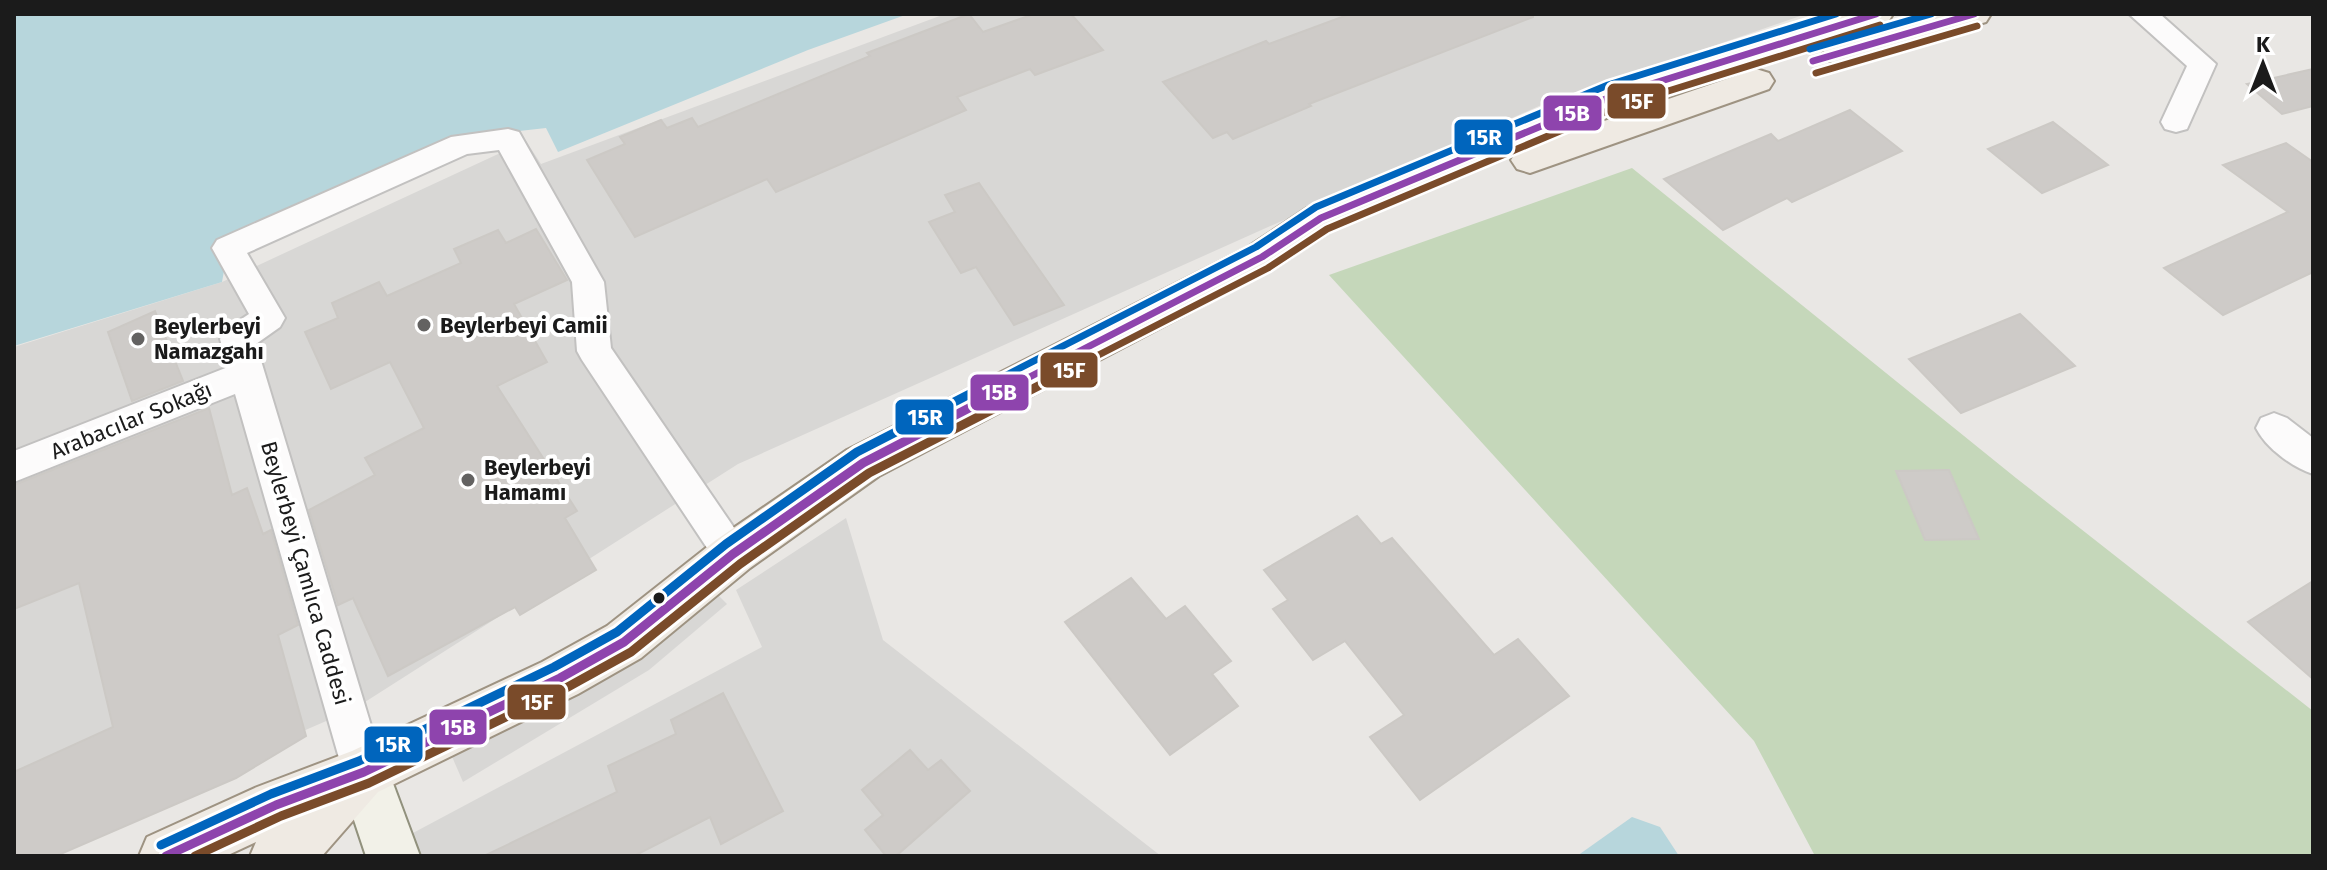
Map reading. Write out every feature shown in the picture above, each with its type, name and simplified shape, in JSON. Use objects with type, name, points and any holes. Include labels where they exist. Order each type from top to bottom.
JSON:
[{"type":"main road","points":[[166,856],[276,805],[364,772],[560,678],[624,642],[733,554],[863,463],[1262,257],[1321,218],[1613,96],[1876,14]]},
{"type":"main road","points":[[1262,257],[1334,242],[1488,175],[1807,62],[1974,14]]},
{"type":"main road","points":[[277,856],[292,849],[364,772]]},
{"type":"main road","points":[[364,772],[393,856]]},
{"type":"street","points":[[2143,14],[2202,64],[2176,122]]},
{"type":"street","name":"Beylerbeyi Çamlıca Caddesi","points":[[364,772],[237,339],[268,318],[228,248],[462,144],[508,139],[588,282],[594,351],[733,554]]},
{"type":"street","name":"Arabacılar Sokağı","points":[[14,467],[248,374]]},
{"type":"street","points":[[2274,428],[2313,459]]},
{"type":"shaded area","points":[[945,14],[1806,14],[1539,106],[738,464],[354,709],[14,856],[14,347],[222,282],[526,141],[541,164]]},
{"type":"shaded area","points":[[846,518],[883,640],[1161,856],[386,856],[383,849],[762,647],[736,590]]},
{"type":"shaded area","points":[[707,584],[727,604],[649,670],[463,782],[447,745]]},
{"type":"green space","points":[[1632,168],[2016,478],[2313,711],[2313,856],[1815,856],[1754,741],[1329,275]]},
{"type":"water","points":[[14,14],[908,14],[808,50],[558,152],[546,128],[464,137],[228,248],[222,282],[14,346]]},
{"type":"water","points":[[1632,817],[1660,827],[1679,856],[1577,856]]},
{"type":"building","points":[[969,14],[983,32],[1034,14],[1071,14],[1103,50],[1035,75],[1030,69],[957,97],[966,110],[776,192],[767,179],[635,237],[587,160],[625,144],[620,137],[661,120],[667,128],[692,118],[698,127],[870,56],[867,53]]},
{"type":"building","points":[[1350,14],[1533,14],[1533,17],[1309,104],[1311,106],[1233,139],[1227,132],[1213,138],[1163,82],[1266,41],[1269,44]]},
{"type":"building","points":[[2313,69],[2313,106],[2282,114],[2247,84]]},
{"type":"building","points":[[1850,110],[1902,151],[1792,202],[1787,198],[1723,230],[1664,179],[1771,134],[1778,141]]},
{"type":"building","points":[[2053,122],[2108,165],[2042,193],[1988,149]]},
{"type":"building","points":[[2286,143],[2313,162],[2313,272],[2223,315],[2164,268],[2288,212],[2223,165]]},
{"type":"building","points":[[979,183],[1064,305],[1014,325],[976,267],[961,273],[929,222],[955,212],[945,195]]},
{"type":"building","points":[[536,229],[567,280],[514,304],[547,362],[497,386],[577,511],[565,518],[596,570],[520,615],[515,607],[388,676],[353,598],[338,605],[309,510],[375,475],[365,458],[424,428],[390,362],[331,389],[305,332],[338,318],[332,303],[379,282],[387,296],[461,263],[454,249],[498,230],[506,243]]},
{"type":"building","points":[[155,311],[183,381],[132,401],[108,332]]},
{"type":"building","points":[[2020,314],[2075,366],[1961,413],[1909,359]]},
{"type":"building","points":[[209,408],[232,495],[247,488],[263,534],[271,530],[298,625],[278,635],[306,736],[236,778],[56,856],[14,856],[14,772],[113,727],[79,583],[14,609],[14,485]]},
{"type":"building","points":[[1949,470],[1979,539],[1925,540],[1896,471]]},
{"type":"building","points":[[1357,516],[1381,544],[1392,538],[1494,655],[1518,639],[1569,696],[1420,800],[1370,737],[1404,715],[1345,641],[1313,660],[1273,609],[1288,600],[1264,570]]},
{"type":"building","points":[[1131,578],[1166,619],[1185,606],[1231,661],[1212,674],[1238,706],[1170,755],[1065,622]]},
{"type":"building","points":[[2313,581],[2313,679],[2248,622]]},
{"type":"building","points":[[723,693],[783,811],[721,844],[710,817],[634,856],[484,856],[617,792],[608,766],[676,734],[671,720]]},
{"type":"building","points":[[910,750],[928,770],[941,760],[970,791],[896,856],[886,856],[865,830],[883,815],[862,790]]},
{"type":"transit line","name":"15R","points":[[161,845],[271,794],[359,761],[554,667],[617,632],[726,544],[857,452],[1256,247],[1316,207],[1608,85],[1836,14]]},
{"type":"transit line","name":"15B","points":[[166,856],[276,805],[364,772],[560,678],[624,642],[733,554],[863,463],[1262,257],[1321,218],[1613,96],[1876,14]]},
{"type":"transit line","name":"15R","points":[[1810,49],[1931,14]]},
{"type":"transit line","name":"15B","points":[[1813,61],[1974,14]]},
{"type":"transit line","name":"15F","points":[[195,856],[281,816],[369,783],[566,688],[631,652],[740,564],[869,473],[1268,268],[1327,229],[1617,107],[1880,25]]},
{"type":"transit line","name":"15F","points":[[1816,73],[1977,26]]},
{"type":"place","name":"Beylerbeyi Camii","points":[[424,325]]},
{"type":"place","name":"Beylerbeyi Namazgahı","points":[[138,339]]},
{"type":"place","name":"Beylerbeyi Hamamı","points":[[468,480]]}]
